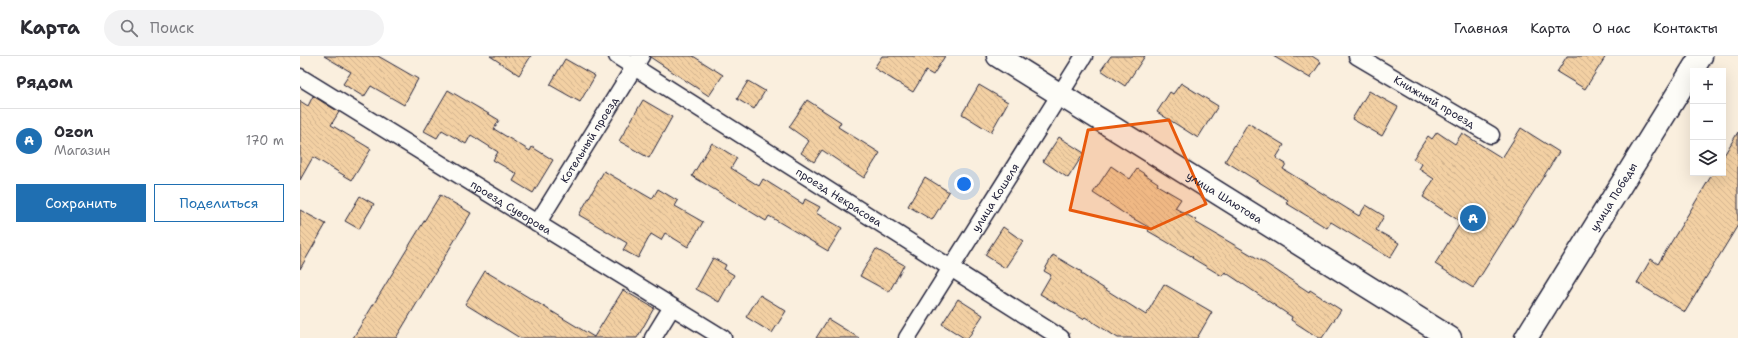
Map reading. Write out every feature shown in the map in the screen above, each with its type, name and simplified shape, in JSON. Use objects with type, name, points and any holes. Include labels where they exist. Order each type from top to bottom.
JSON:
[{"type":"main road","name":"улица Шлютова","points":[[998,56],[1060,93],[1450,338]]},
{"type":"main road","name":"улица Победы","points":[[1526,338],[1701,56]]},
{"type":"street","name":"проезд Некрасова","points":[[617,56],[638,61],[950,268],[1060,338]]},
{"type":"street","name":"улица Кошеля","points":[[907,338],[1084,56]]},
{"type":"street","name":"Книжный проезд","points":[[1358,56],[1491,135]]},
{"type":"street","name":"Котельный проезд","points":[[537,224],[638,61]]},
{"type":"street","name":"проезд Суворова","points":[[300,77],[723,338]]},
{"type":"street","points":[[653,338],[672,307]]},
{"type":"highlighted area","points":[[1169,120],[1206,204],[1151,229],[1070,210],[1088,130]]},
{"type":"building","points":[[324,56],[378,56],[418,79],[404,105],[371,86],[364,97],[343,84],[351,72]]},
{"type":"building","points":[[490,56],[531,56],[519,75]]},
{"type":"building","points":[[650,56],[693,56],[723,75],[709,96]]},
{"type":"building","points":[[882,56],[945,56],[933,75],[926,71],[913,92],[874,68]]},
{"type":"building","points":[[1111,56],[1145,56],[1125,86],[1101,70]]},
{"type":"building","points":[[1273,56],[1312,56],[1321,62],[1310,78]]},
{"type":"building","points":[[1567,56],[1606,56],[1585,89],[1557,72]]},
{"type":"building","points":[[565,59],[595,76],[580,102],[550,85]]},
{"type":"building","points":[[748,81],[765,91],[754,109],[737,99]]},
{"type":"building","points":[[1181,83],[1218,106],[1198,138],[1157,112],[1170,92],[1173,94]]},
{"type":"building","points":[[979,85],[1008,102],[991,132],[962,114]]},
{"type":"building","points":[[448,90],[499,120],[494,129],[530,151],[532,147],[553,160],[533,193],[513,181],[517,174],[493,160],[498,152],[471,135],[466,144],[442,130],[437,138],[424,131]]},
{"type":"building","points":[[1369,91],[1398,107],[1382,136],[1352,119]]},
{"type":"building","points":[[313,96],[339,112],[331,125],[371,149],[352,180],[313,157],[300,180],[300,101],[308,106]]},
{"type":"building","points":[[643,100],[672,117],[649,158],[619,141]]},
{"type":"building","points":[[807,100],[841,122],[838,127],[880,153],[864,178],[822,150],[814,162],[801,153],[809,141],[789,127]]},
{"type":"building","points":[[1248,123],[1284,145],[1276,158],[1286,164],[1283,169],[1359,216],[1366,205],[1384,216],[1376,230],[1399,243],[1390,258],[1331,222],[1327,228],[1286,203],[1288,200],[1225,161]]},
{"type":"building","points":[[1521,128],[1559,152],[1473,288],[1435,264],[1461,222],[1423,197],[1434,179],[1419,169],[1422,164],[1413,159],[1428,136],[1432,139],[1437,132],[1455,144],[1462,133],[1502,158]]},
{"type":"building","points":[[1738,132],[1738,225],[1685,312],[1637,283],[1651,259],[1658,264],[1711,176],[1726,176],[1726,152]]},
{"type":"building","points":[[1059,137],[1084,153],[1068,178],[1043,161]]},
{"type":"building","points":[[712,143],[737,158],[731,168],[759,186],[763,179],[803,204],[805,199],[820,207],[816,213],[842,228],[828,251],[769,216],[766,221],[692,176]]},
{"type":"building","points":[[1111,166],[1130,179],[1137,169],[1158,183],[1157,185],[1181,199],[1175,208],[1196,220],[1195,222],[1341,310],[1322,338],[1319,338],[1291,320],[1292,317],[1225,272],[1222,276],[1148,231],[1150,228],[1093,193]]},
{"type":"building","points":[[604,171],[652,199],[658,189],[678,201],[675,206],[703,222],[688,247],[665,233],[661,240],[651,234],[638,258],[623,250],[627,243],[579,215]]},
{"type":"building","points":[[925,177],[949,192],[932,220],[908,206]]},
{"type":"building","points":[[440,195],[471,213],[396,338],[353,338]]},
{"type":"building","points":[[360,196],[374,204],[359,229],[345,221]]},
{"type":"building","points":[[300,210],[326,224],[300,269]]},
{"type":"building","points":[[1003,227],[1023,241],[1005,268],[985,255]]},
{"type":"building","points":[[876,249],[904,265],[889,292],[860,276]]},
{"type":"building","points":[[1053,255],[1082,272],[1081,274],[1146,315],[1164,284],[1212,312],[1197,338],[1118,338],[1085,317],[1083,319],[1040,294],[1051,275],[1044,271]]},
{"type":"building","points":[[713,258],[726,265],[724,269],[734,275],[719,302],[696,289]]},
{"type":"building","points":[[485,271],[594,337],[623,290],[654,308],[637,338],[520,338],[465,304]]},
{"type":"building","points":[[760,295],[786,311],[772,333],[746,317]]},
{"type":"building","points":[[958,299],[983,315],[968,338],[964,338],[942,324]]},
{"type":"building","points":[[828,319],[859,338],[816,338]]},
{"type":"place","name":"Ozon","points":[[1473,218]]}]
